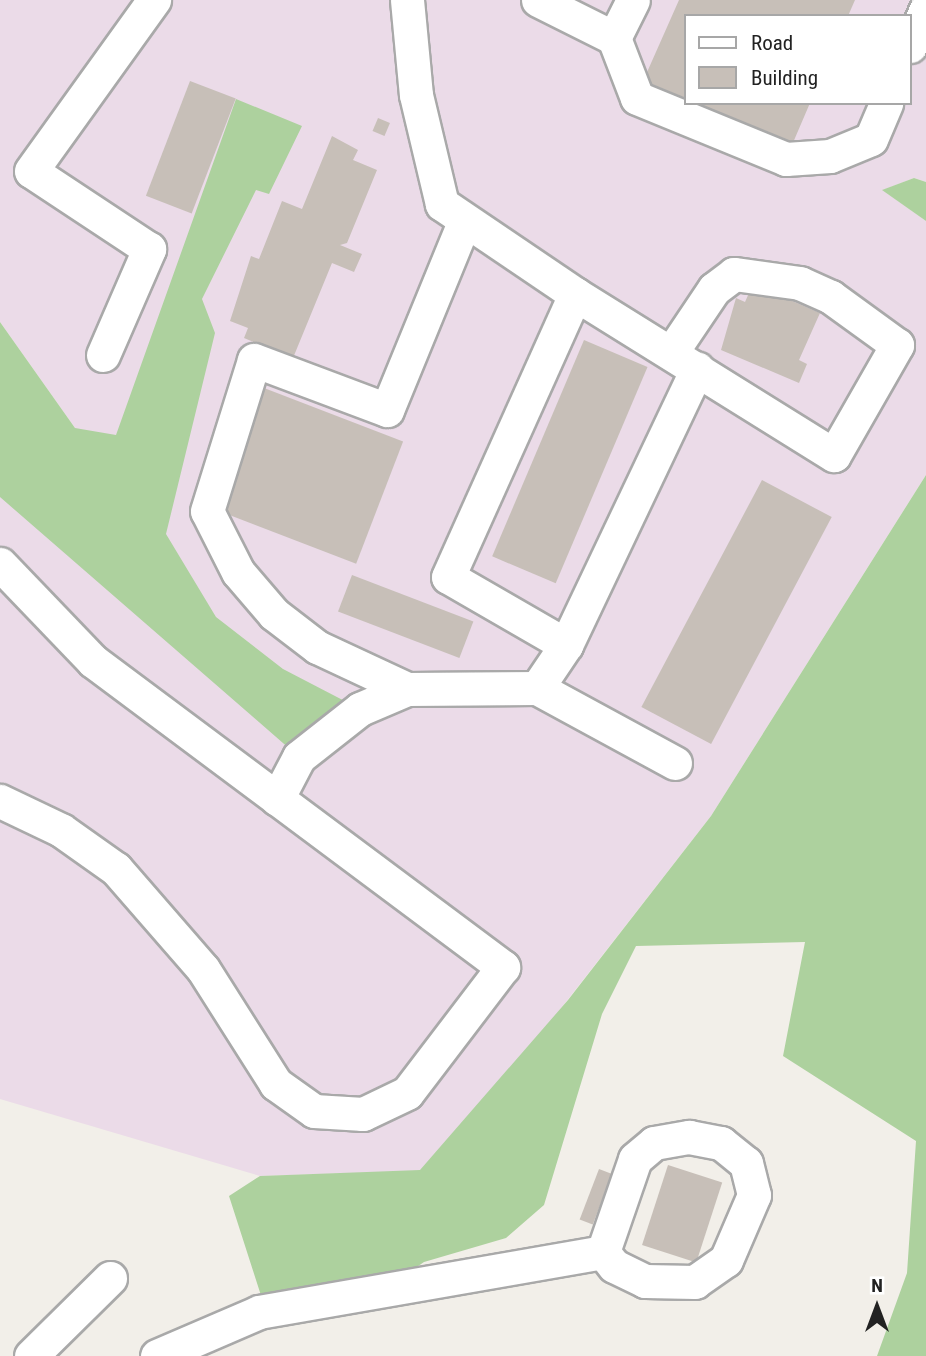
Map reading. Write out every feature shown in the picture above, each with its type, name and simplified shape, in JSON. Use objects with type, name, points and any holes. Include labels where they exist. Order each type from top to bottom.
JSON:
[{"type":"lane","points":[[103,355],[149,249],[31,171],[155,0]]},
{"type":"lane","points":[[407,0],[416,95],[442,204],[576,294],[684,361],[834,455],[897,345],[831,297],[800,283],[734,274],[714,289],[684,361],[566,645],[537,688]]},
{"type":"lane","points":[[538,0],[614,38],[636,97],[786,159],[830,156],[871,139],[885,105]]},
{"type":"lane","points":[[614,38],[633,0]]},
{"type":"lane","points":[[912,41],[926,9]]},
{"type":"lane","points":[[407,689],[317,647],[274,614],[238,572],[207,511],[254,360],[387,410],[465,220]]},
{"type":"lane","points":[[566,645],[448,577],[576,294]]},
{"type":"lane","points":[[0,564],[93,661],[503,967],[407,1093],[363,1114],[314,1111],[276,1084],[159,913],[116,869],[61,830],[0,801]]},
{"type":"lane","points":[[277,799],[299,757],[359,709],[407,689],[537,688],[675,763]]},
{"type":"lane","points":[[689,1137],[720,1143],[746,1163],[754,1195],[726,1260],[695,1282],[645,1281],[614,1266],[603,1252],[635,1159],[654,1143],[689,1137]]},
{"type":"lane","points":[[157,1356],[260,1312],[603,1252]]},
{"type":"lane","points":[[31,1356],[110,1278]]},
{"type":"shaded area","points":[[0,0],[926,0],[926,182],[914,178],[883,190],[926,221],[926,475],[711,816],[523,1057],[420,1171],[260,1176],[0,1099],[0,484],[75,428],[0,322]]},
{"type":"green space","points":[[236,99],[302,126],[269,194],[256,190],[202,299],[215,333],[166,534],[216,617],[283,669],[360,709],[299,757],[0,497],[0,322],[75,428],[116,435]]},
{"type":"green space","points":[[914,178],[926,182],[926,221],[882,190]]},
{"type":"green space","points":[[926,475],[926,1356],[877,1356],[907,1273],[916,1141],[783,1056],[805,942],[636,946],[602,1014],[544,1205],[506,1238],[424,1262],[376,1295],[266,1311],[229,1196],[260,1176],[420,1170],[568,1000],[711,816]]},
{"type":"building","points":[[679,0],[855,0],[849,14],[684,14],[684,105],[809,105],[789,152],[640,88]]},
{"type":"building","points":[[190,81],[236,99],[192,213],[146,196]]},
{"type":"building","points":[[378,118],[390,123],[384,136],[373,131]]},
{"type":"building","points":[[332,136],[358,150],[353,160],[377,170],[347,243],[340,245],[362,254],[354,272],[332,263],[293,358],[244,338],[248,328],[230,321],[251,256],[259,259],[282,201],[302,209]]},
{"type":"building","points":[[753,284],[820,313],[799,360],[807,364],[799,383],[721,350],[736,298],[745,302]]},
{"type":"building","points":[[584,340],[648,367],[556,583],[492,556]]},
{"type":"building","points":[[264,388],[403,441],[356,564],[217,510]]},
{"type":"building","points":[[762,480],[832,517],[711,744],[641,707]]},
{"type":"building","points":[[352,575],[473,622],[459,658],[338,611]]},
{"type":"building","points":[[668,1165],[722,1183],[696,1263],[642,1245]]},
{"type":"building","points":[[599,1169],[612,1174],[593,1224],[580,1219]]}]
